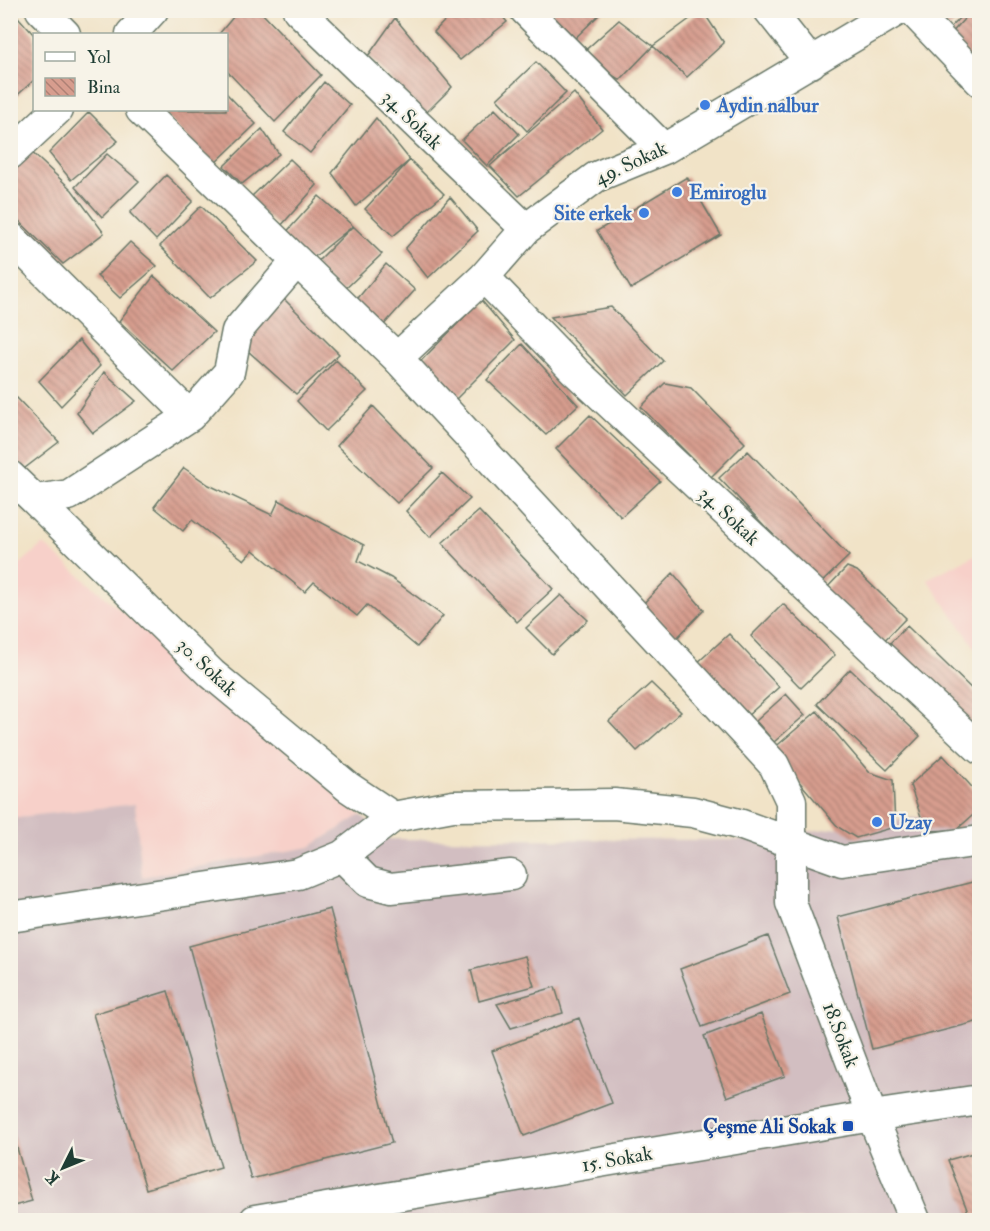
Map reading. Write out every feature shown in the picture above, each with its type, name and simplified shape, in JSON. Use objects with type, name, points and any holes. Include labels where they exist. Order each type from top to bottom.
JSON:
[{"type":"street","points":[[41,10],[64,33]]},
{"type":"street","points":[[132,33],[153,10]]},
{"type":"street","name":"34. Sokak","points":[[298,10],[526,229]]},
{"type":"street","points":[[525,10],[664,149]]},
{"type":"street","points":[[769,10],[811,63]]},
{"type":"street","name":"49. Sokak","points":[[397,358],[484,277],[526,229],[596,177],[664,149],[898,10]]},
{"type":"street","points":[[912,10],[980,81]]},
{"type":"street","points":[[10,154],[56,111]]},
{"type":"street","name":"18.Sokak","points":[[142,111],[397,358],[774,765],[790,801],[791,903],[872,1116],[915,1221]]},
{"type":"street","points":[[10,237],[190,416]]},
{"type":"street","points":[[35,500],[69,495],[190,416],[229,372],[237,331],[297,261]]},
{"type":"street","name":"34. Sokak","points":[[484,277],[574,370],[980,749]]},
{"type":"street","name":"30. Sokak","points":[[10,476],[212,674],[348,787],[393,817]]},
{"type":"street","points":[[10,918],[298,874],[342,856],[393,817],[453,806],[614,804],[693,812],[742,825],[842,861],[980,841]]},
{"type":"street","points":[[342,856],[368,882],[391,888],[512,875]]},
{"type":"street","name":"15. Sokak","points":[[255,1221],[872,1116],[980,1100]]},
{"type":"shaded area","points":[[43,544],[361,815],[310,847],[142,877],[135,804],[11,818],[10,573]]},
{"type":"shaded area","points":[[979,553],[979,653],[927,579]]},
{"type":"shaded area","points":[[135,804],[142,877],[310,847],[361,815],[389,839],[744,840],[979,809],[979,1220],[11,1220],[10,818]]},
{"type":"building","points":[[239,10],[259,10],[321,75],[275,122],[228,72],[228,33],[220,33]]},
{"type":"building","points":[[455,10],[497,10],[507,22],[460,60],[434,32]]},
{"type":"building","points":[[555,10],[604,10],[567,46],[544,24]]},
{"type":"building","points":[[702,10],[724,43],[687,77],[653,46]]},
{"type":"building","points":[[923,10],[967,10],[944,34]]},
{"type":"building","points":[[972,10],[980,10],[980,58],[973,65],[943,43]]},
{"type":"building","points":[[18,17],[33,34],[33,81],[10,102],[10,24]]},
{"type":"building","points":[[395,18],[452,87],[424,115],[368,56]]},
{"type":"building","points":[[619,20],[653,46],[620,80],[580,55]]},
{"type":"building","points":[[536,62],[566,93],[527,131],[497,99]]},
{"type":"building","points":[[324,82],[350,105],[310,153],[284,132]]},
{"type":"building","points":[[574,93],[602,129],[519,196],[490,166]]},
{"type":"building","points":[[228,95],[256,124],[213,165],[160,111],[228,111]]},
{"type":"building","points":[[495,109],[519,134],[487,166],[462,140]]},
{"type":"building","points":[[89,112],[118,141],[71,180],[49,153]]},
{"type":"building","points":[[376,118],[410,160],[356,206],[332,173]]},
{"type":"building","points":[[262,129],[279,154],[242,184],[224,166]]},
{"type":"building","points":[[27,148],[72,190],[104,233],[63,264],[10,212],[10,167]]},
{"type":"building","points":[[107,154],[139,181],[102,217],[75,187]]},
{"type":"building","points":[[290,159],[317,185],[280,227],[248,200]]},
{"type":"building","points":[[410,160],[444,194],[393,236],[365,209]]},
{"type":"building","points":[[166,175],[193,201],[156,240],[130,213]]},
{"type":"building","points":[[687,177],[721,235],[631,289],[597,231]]},
{"type":"building","points":[[319,196],[353,226],[308,262],[282,237]]},
{"type":"building","points":[[450,197],[478,231],[428,278],[405,249]]},
{"type":"building","points":[[201,206],[257,261],[210,298],[160,246]]},
{"type":"building","points":[[353,226],[382,254],[341,293],[313,266]]},
{"type":"building","points":[[130,242],[157,266],[120,298],[97,276]]},
{"type":"building","points":[[386,264],[415,290],[381,328],[354,303]]},
{"type":"building","points":[[154,276],[214,332],[173,371],[119,321]]},
{"type":"building","points":[[281,296],[339,354],[296,394],[238,342]]},
{"type":"building","points":[[481,300],[515,340],[455,400],[416,366]]},
{"type":"building","points":[[611,307],[663,361],[627,395],[551,317]]},
{"type":"building","points":[[79,340],[100,366],[61,406],[39,381]]},
{"type":"building","points":[[522,344],[578,405],[546,435],[487,380]]},
{"type":"building","points":[[336,360],[367,391],[326,431],[297,401]]},
{"type":"building","points":[[104,372],[136,401],[93,433],[77,413]]},
{"type":"building","points":[[665,383],[691,388],[745,443],[711,477],[641,407]]},
{"type":"building","points":[[16,397],[59,442],[21,471],[10,461],[10,403]]},
{"type":"building","points":[[373,406],[433,468],[397,503],[337,446]]},
{"type":"building","points":[[590,415],[660,481],[621,517],[556,449]]},
{"type":"building","points":[[748,451],[849,556],[820,584],[719,478]]},
{"type":"building","points":[[184,468],[209,485],[272,515],[279,500],[364,545],[358,561],[391,578],[443,616],[417,647],[367,605],[357,616],[314,582],[305,592],[253,550],[244,560],[192,520],[183,531],[154,507]]},
{"type":"building","points":[[442,473],[470,499],[430,537],[406,511]]},
{"type":"building","points":[[479,511],[553,589],[517,622],[442,543]]},
{"type":"building","points":[[847,567],[857,571],[906,618],[875,650],[819,596]]},
{"type":"building","points":[[673,573],[704,610],[672,643],[638,609]]},
{"type":"building","points":[[561,595],[588,620],[552,654],[526,628]]},
{"type":"building","points":[[783,604],[835,655],[801,688],[751,636]]},
{"type":"building","points":[[907,626],[980,697],[980,742],[885,648]]},
{"type":"building","points":[[729,634],[779,687],[745,718],[696,664]]},
{"type":"building","points":[[850,669],[920,736],[887,770],[817,704]]},
{"type":"building","points":[[651,683],[681,712],[637,751],[609,721]]},
{"type":"building","points":[[786,694],[805,715],[774,742],[756,721]]},
{"type":"building","points":[[817,711],[869,772],[893,780],[895,827],[856,838],[838,827],[772,750]]},
{"type":"building","points":[[943,755],[980,796],[980,809],[956,830],[926,831],[910,785]]},
{"type":"building","points":[[980,880],[980,1021],[872,1049],[838,917]]},
{"type":"building","points":[[330,909],[392,1143],[251,1179],[189,946]]},
{"type":"building","points":[[768,936],[790,994],[702,1027],[680,969]]},
{"type":"building","points":[[525,956],[534,986],[479,1001],[471,970]]},
{"type":"building","points":[[555,987],[563,1013],[511,1028],[497,1004]]},
{"type":"building","points":[[168,991],[221,1167],[146,1189],[93,1014]]},
{"type":"building","points":[[761,1014],[785,1076],[727,1097],[704,1036]]},
{"type":"building","points":[[579,1018],[612,1103],[524,1136],[492,1051]]},
{"type":"building","points":[[10,1123],[32,1201],[10,1207]]},
{"type":"building","points":[[980,1151],[980,1220],[971,1220],[948,1160]]},
{"type":"place","name":"Aydin nalbur","points":[[705,105]]},
{"type":"place","name":"Emiroglu","points":[[677,192]]},
{"type":"place","name":"Site erkek","points":[[644,213]]},
{"type":"place","name":"Uzay","points":[[877,822]]},
{"type":"place","name":"Çeşme Ali Sokak","points":[[848,1126]]}]
